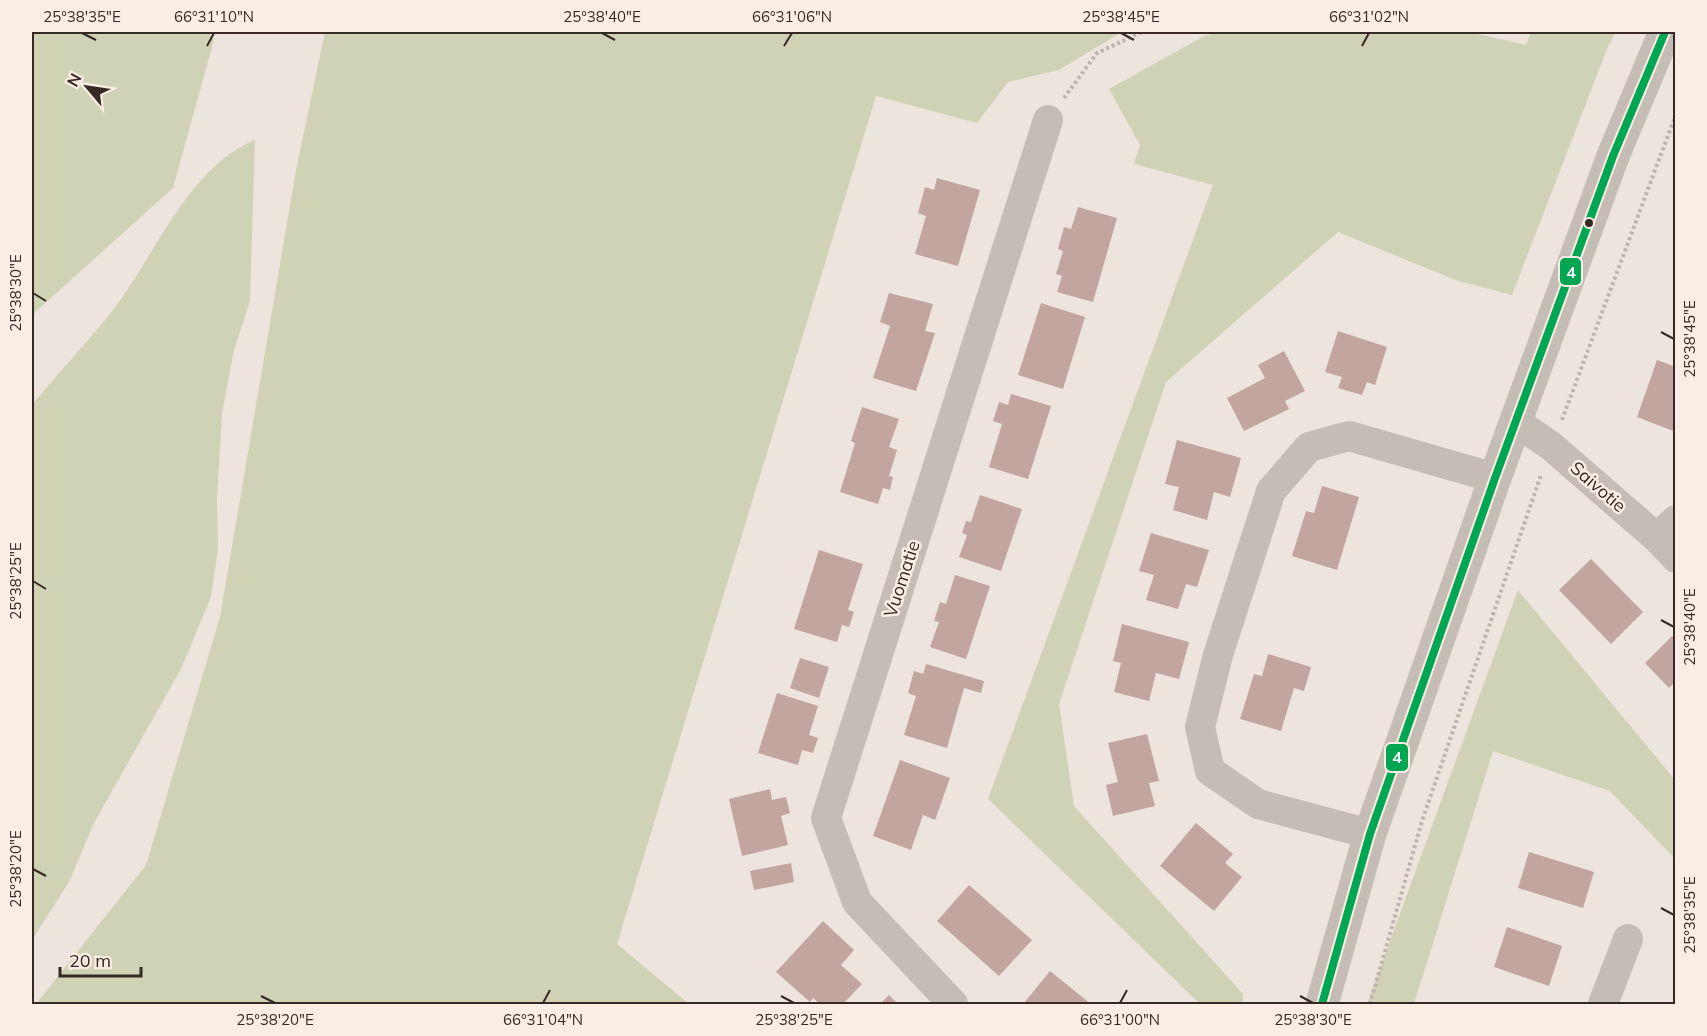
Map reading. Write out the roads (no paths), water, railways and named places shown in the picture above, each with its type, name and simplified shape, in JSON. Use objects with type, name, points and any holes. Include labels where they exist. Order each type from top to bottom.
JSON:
[{"type":"street","points":[[1322,1005],[1370,834],[1515,421],[1613,156],[1665,32]]},
{"type":"street","name":"Vuomatie","points":[[953,1005],[857,902],[826,818],[1047,120]]},
{"type":"street","name":"Saivotie","points":[[1515,421],[1551,446],[1669,539]]},
{"type":"street","points":[[1370,834],[1258,804],[1210,771],[1200,728],[1218,655],[1271,491],[1309,447],[1349,436],[1495,478]]},
{"type":"street","points":[[1603,1005],[1628,939]]}]
